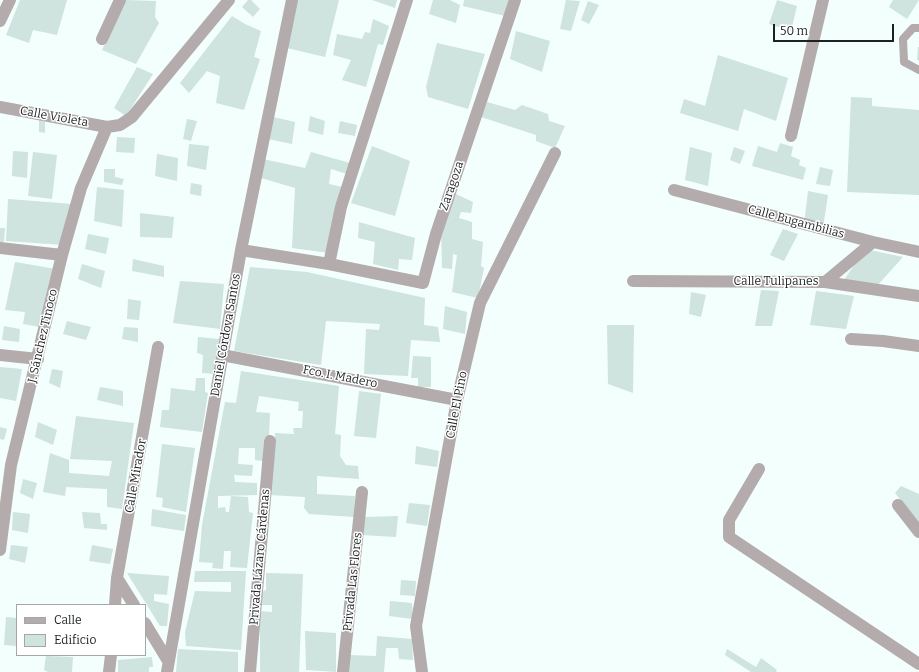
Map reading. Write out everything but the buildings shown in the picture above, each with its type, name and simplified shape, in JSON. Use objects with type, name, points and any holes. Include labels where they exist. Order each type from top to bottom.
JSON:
[{"type":"street","points":[[0,21],[10,0]]},
{"type":"street","points":[[102,39],[120,0]]},
{"type":"street","points":[[107,127],[120,125],[132,117],[229,0]]},
{"type":"street","name":"Daniel Córdova Santos","points":[[167,666],[241,250],[292,0]]},
{"type":"street","points":[[329,264],[341,207],[407,0]]},
{"type":"street","name":"Zaragoza","points":[[241,250],[329,264],[422,283],[436,234],[515,0]]},
{"type":"street","points":[[791,136],[822,0]]},
{"type":"street","name":"Calle Violeta","points":[[0,107],[107,127]]},
{"type":"street","name":"J. Sánchez Tinoco","points":[[0,550],[6,464],[38,359],[62,255],[81,188],[107,127]]},
{"type":"street","name":"Calle El Pino","points":[[422,672],[416,626],[457,400],[480,304],[555,154]]},
{"type":"street","name":"Calle Bugambilias","points":[[674,190],[873,242],[919,252]]},
{"type":"street","points":[[825,282],[873,242]]},
{"type":"street","points":[[0,248],[62,255]]},
{"type":"street","name":"Calle Tulipanes","points":[[633,281],[825,282],[919,296]]},
{"type":"street","points":[[852,340],[883,341],[919,346]]},
{"type":"street","name":"Calle Mirador","points":[[115,604],[118,578],[158,347]]},
{"type":"street","points":[[0,355],[38,359]]},
{"type":"street","name":"Fco. I. Madero","points":[[222,355],[457,400]]},
{"type":"street","name":"Privada Lázaro Cárdenas","points":[[250,672],[270,441]]},
{"type":"street","points":[[759,469],[729,520],[729,537],[919,664]]},
{"type":"street","name":"Privada Las Flores","points":[[343,672],[362,492]]},
{"type":"street","points":[[898,504],[919,532]]},
{"type":"street","points":[[118,578],[133,604]]},
{"type":"street","points":[[146,625],[167,666]]},
{"type":"street","points":[[109,672],[111,656]]},
{"type":"lane","points":[[919,28],[913,28],[903,39],[904,62],[919,70]]}]
